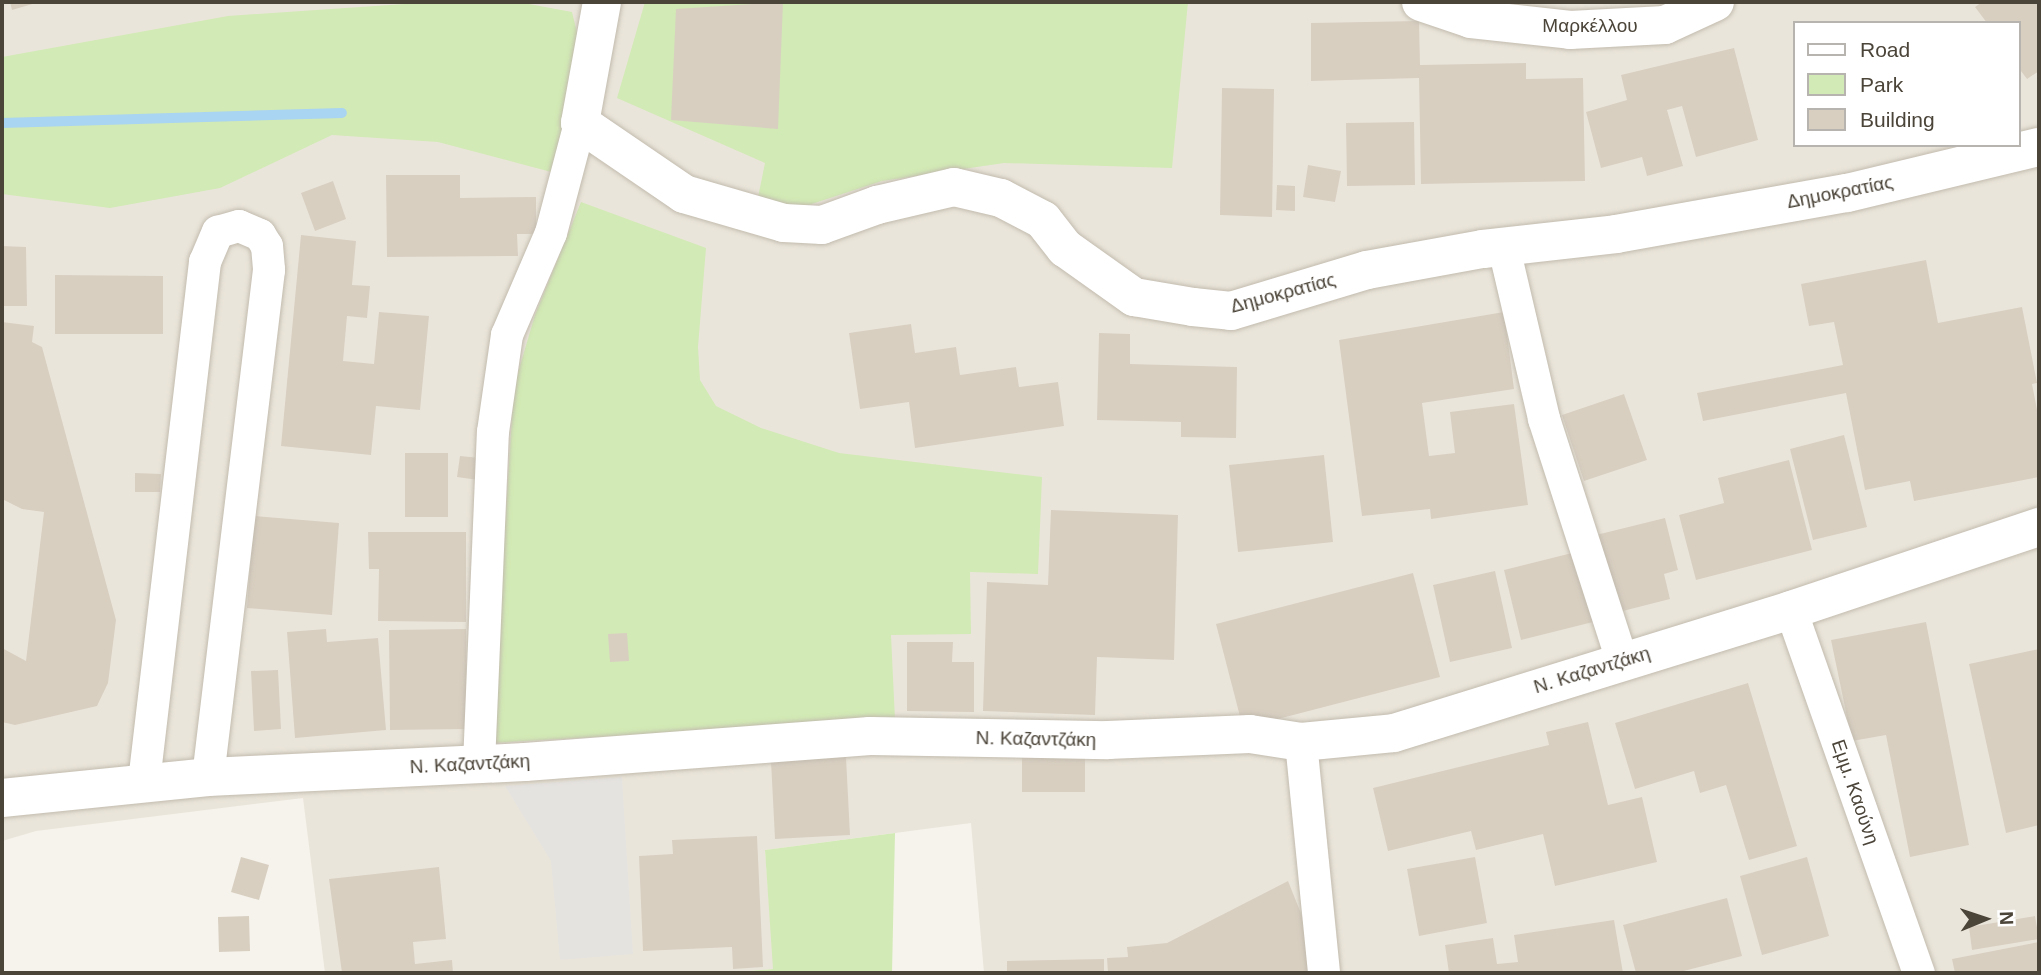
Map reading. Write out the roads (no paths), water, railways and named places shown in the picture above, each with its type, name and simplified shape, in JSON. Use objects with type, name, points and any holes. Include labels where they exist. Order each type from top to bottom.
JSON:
[{"type":"street","points":[[478,764],[493,432],[507,335],[551,233],[580,123],[603,2]]},
{"type":"street","name":"Μαρκέλλου","points":[[1421,2],[1471,19],[1570,30],[1665,25],[1715,2]]},
{"type":"street","name":"Δημοκρατίας","points":[[580,123],[684,194],[784,223],[822,225],[877,205],[954,187],[1001,198],[1043,220],[1065,248],[1134,297],[1231,311],[1367,270],[1504,248],[1616,234],[1847,192],[2039,147]]},
{"type":"street","points":[[144,782],[205,262],[218,232],[239,226],[260,235],[267,246],[269,270],[208,777]]},
{"type":"street","points":[[1504,248],[1544,419],[1622,661]]},
{"type":"street","name":"Ν. Καζαντζάκη","points":[[2,798],[208,777],[478,764],[870,736],[1108,740],[1250,734],[1301,742],[1394,733],[1791,610],[2039,527]]},
{"type":"street","name":"Εμμ. Καούνη","points":[[1791,610],[1919,973]]},
{"type":"street","points":[[1301,742],[1324,973]]},
{"type":"waterway","points":[[2,123],[342,113]]}]
